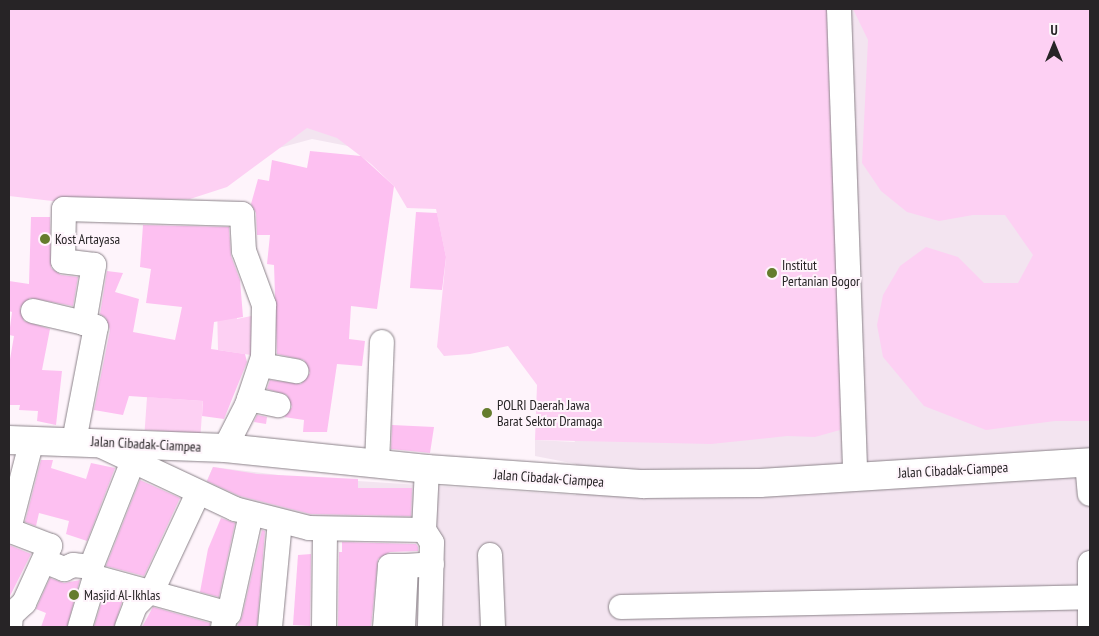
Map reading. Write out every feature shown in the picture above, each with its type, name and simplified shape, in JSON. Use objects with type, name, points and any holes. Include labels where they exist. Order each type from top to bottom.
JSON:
[{"type":"highway","name":"Jalan Cibadak-Ciampea","points":[[20,440],[225,448],[427,469],[643,484],[760,483],[855,475],[1089,462]]},
{"type":"street","points":[[838,9],[855,475]]},
{"type":"street","points":[[84,323],[94,265],[63,261],[64,209],[242,214],[244,251],[264,305],[266,323],[261,365],[249,399],[225,448]]},
{"type":"street","points":[[33,311],[96,327],[83,441],[133,461],[198,493],[251,514],[280,522],[326,529],[424,530]]},
{"type":"street","points":[[377,464],[382,342]]},
{"type":"street","points":[[261,365],[296,371]]},
{"type":"street","points":[[249,399],[278,405]]},
{"type":"street","points":[[10,627],[13,612],[24,603],[50,546],[14,532],[10,525],[20,440]]},
{"type":"street","points":[[80,627],[93,572],[133,461]]},
{"type":"street","points":[[1089,462],[1090,494]]},
{"type":"street","points":[[427,469],[424,530],[432,543],[430,627]]},
{"type":"street","points":[[127,627],[135,606],[154,587],[198,493]]},
{"type":"street","points":[[226,620],[251,514]]},
{"type":"street","points":[[270,627],[280,522]]},
{"type":"street","points":[[324,627],[326,529]]},
{"type":"street","points":[[490,555],[493,627]]},
{"type":"street","points":[[44,561],[64,569],[73,565],[148,592],[226,612],[226,620]]},
{"type":"street","points":[[1090,563],[1090,627]]},
{"type":"street","points":[[385,627],[390,566],[432,564]]},
{"type":"street","points":[[403,627],[406,566]]},
{"type":"street","points":[[621,607],[1090,597]]},
{"type":"shaded area","name":"Institut Pertanian Bogor","points":[[9,9],[1090,9],[1090,627],[431,627],[431,519],[285,520],[204,487],[213,467],[295,477],[576,495],[576,464],[535,456],[535,440],[575,442],[457,205],[389,154],[312,139],[80,202]]},
{"type":"shaded area","points":[[9,9],[831,9],[844,307],[840,430],[815,437],[787,436],[711,444],[535,440],[537,385],[508,346],[470,354],[444,356],[437,347],[446,257],[436,209],[407,208],[394,186],[371,164],[337,138],[307,128],[227,187],[190,199],[61,202],[9,196]]},
{"type":"shaded area","points":[[853,9],[1090,9],[1090,421],[1055,421],[986,430],[924,406],[883,357],[877,325],[883,295],[900,266],[926,247],[958,257],[984,283],[1018,283],[1033,255],[1005,215],[973,215],[939,221],[907,212],[881,191],[862,163],[868,40]]},
{"type":"shaded area","points":[[237,301],[237,319],[261,314],[258,356],[218,350],[217,304]]},
{"type":"shaded area","points":[[147,397],[203,401],[201,434],[145,430]]},
{"type":"building","points":[[310,151],[361,156],[394,186],[377,309],[351,306],[349,339],[365,341],[362,366],[337,364],[327,432],[303,432],[304,420],[284,417],[292,407],[287,395],[267,389],[270,380],[301,384],[310,373],[304,360],[277,354],[274,265],[267,264],[270,235],[257,235],[256,213],[251,204],[258,179],[269,181],[272,160],[307,168]]},
{"type":"building","points":[[416,212],[437,213],[446,257],[442,290],[410,288]]},
{"type":"building","points":[[31,217],[50,217],[51,268],[61,275],[78,277],[73,306],[30,298],[20,308],[24,321],[50,329],[42,370],[62,371],[56,425],[37,421],[38,411],[19,410],[20,405],[9,405],[9,365],[14,336],[9,335],[12,312],[9,311],[9,281],[29,284]]},
{"type":"building","points":[[143,225],[229,227],[231,256],[240,280],[243,317],[214,322],[211,349],[245,354],[247,362],[224,419],[202,416],[203,401],[129,396],[123,415],[94,410],[110,330],[106,318],[100,314],[107,271],[123,273],[115,292],[139,299],[133,332],[175,340],[182,307],[146,303],[151,269],[140,267]]},
{"type":"building","points":[[257,415],[267,417],[266,424],[254,422]]},
{"type":"building","points":[[392,425],[434,427],[430,453],[391,449]]},
{"type":"building","points":[[41,460],[53,460],[51,468],[86,479],[91,463],[115,468],[87,541],[66,534],[69,521],[39,513],[36,526],[25,522]]},
{"type":"building","points":[[213,467],[257,474],[358,479],[358,488],[412,488],[411,516],[311,514],[240,496],[207,481]]},
{"type":"building","points":[[140,480],[180,498],[144,576],[106,566]]},
{"type":"building","points":[[221,518],[235,523],[219,597],[200,592],[208,549]]},
{"type":"building","points":[[262,530],[265,531],[257,627],[237,627],[242,617]]},
{"type":"building","points":[[342,542],[416,544],[418,547],[418,551],[390,552],[378,559],[371,627],[338,627],[339,552],[342,552]]},
{"type":"building","points":[[9,545],[31,554],[9,598]]},
{"type":"building","points":[[311,554],[310,626],[293,625],[298,555]]},
{"type":"building","points":[[50,578],[64,583],[80,580],[67,627],[41,627],[46,613],[36,609]]},
{"type":"building","points":[[104,594],[123,599],[114,627],[94,627]]},
{"type":"building","points":[[153,607],[210,623],[210,627],[142,627]]},
{"type":"place","name":"Kost Artayasa","points":[[45,239]]},
{"type":"place","name":"Institut Pertanian Bogor","points":[[772,273]]},
{"type":"place","name":"POLRI Daerah Jawa Barat Sektor Dramaga","points":[[487,413]]},
{"type":"place","name":"Masjid Al-Ikhlas","points":[[74,595]]}]
